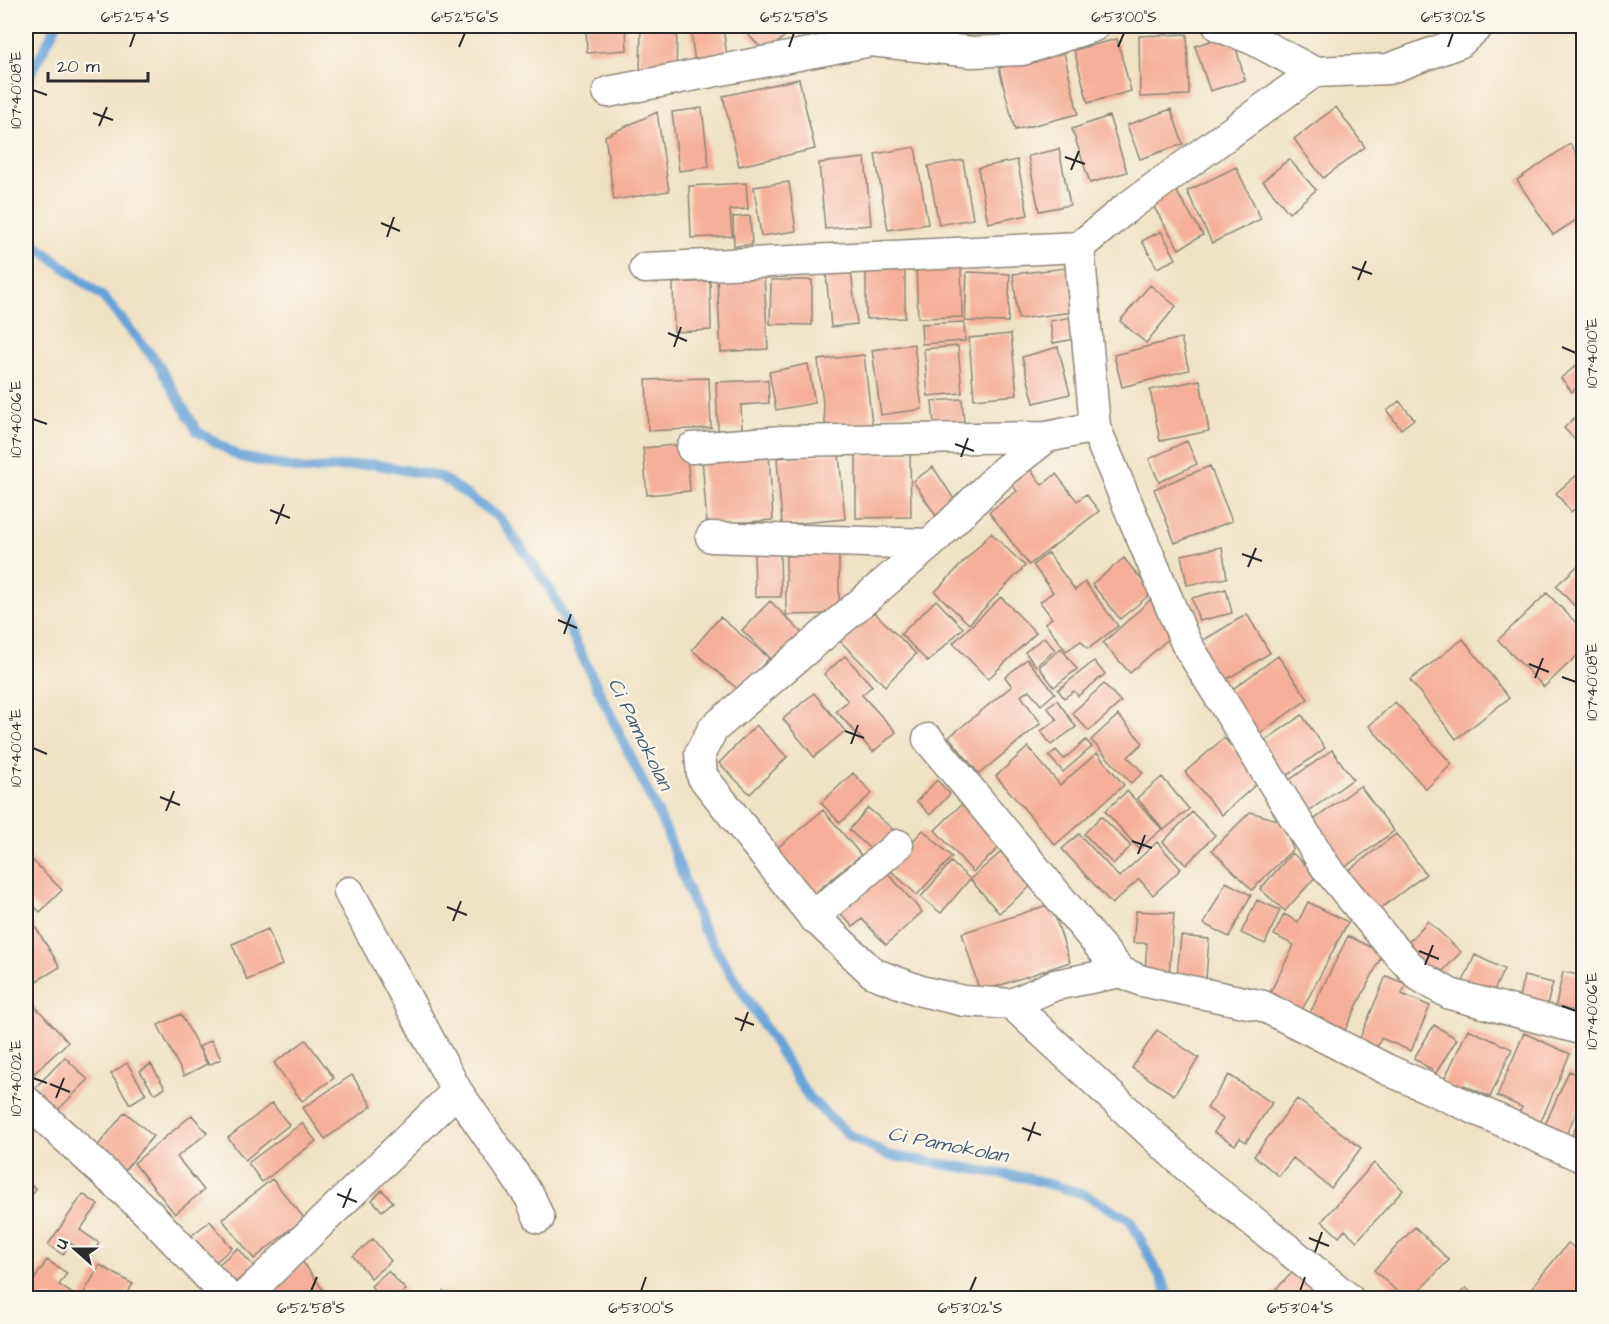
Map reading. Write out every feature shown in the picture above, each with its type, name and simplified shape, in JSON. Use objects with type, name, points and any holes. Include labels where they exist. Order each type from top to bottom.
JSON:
[{"type":"street","points":[[608,92],[862,33],[972,52],[1022,50],[1094,26]]},
{"type":"street","points":[[1218,26],[1252,39],[1314,72],[1388,69],[1460,43],[1478,26]]},
{"type":"street","points":[[645,268],[1079,247],[1125,209],[1314,72]]},
{"type":"street","points":[[1079,247],[1095,427],[1186,642],[1325,866],[1418,975],[1450,994],[1584,1030]]},
{"type":"street","points":[[692,448],[782,441],[1047,437],[1095,427]]},
{"type":"street","points":[[1047,437],[1005,470],[930,544],[713,729],[700,753],[702,776],[813,917],[873,973],[921,991],[964,1001],[1012,1004],[1055,984],[1121,972]]},
{"type":"street","points":[[711,537],[930,544]]},
{"type":"street","points":[[928,739],[1121,972],[1142,981],[1263,1006],[1386,1069],[1584,1158]]},
{"type":"street","points":[[813,917],[898,845]]},
{"type":"street","points":[[350,892],[457,1091],[530,1197],[539,1218]]},
{"type":"street","points":[[1012,1004],[1196,1176],[1348,1299]]},
{"type":"street","points":[[243,1299],[457,1091]]},
{"type":"street","points":[[26,1101],[149,1214],[229,1299]]},
{"type":"building","points":[[586,26],[626,26],[627,50],[587,53]]},
{"type":"building","points":[[641,26],[677,26],[676,76],[640,76]]},
{"type":"building","points":[[690,26],[723,26],[728,65],[696,70]]},
{"type":"building","points":[[740,26],[796,26],[766,53]]},
{"type":"building","points":[[895,26],[925,26],[913,40]]},
{"type":"building","points":[[1187,34],[1189,95],[1140,97],[1139,36]]},
{"type":"building","points":[[1232,34],[1245,80],[1210,91],[1195,46]]},
{"type":"building","points":[[1117,39],[1131,91],[1088,103],[1074,50]]},
{"type":"building","points":[[1064,52],[1078,114],[1015,130],[999,68]]},
{"type":"building","points":[[799,79],[815,149],[739,166],[723,96]]},
{"type":"building","points":[[1336,107],[1365,147],[1323,178],[1294,139]]},
{"type":"building","points":[[702,108],[709,167],[679,171],[672,112]]},
{"type":"building","points":[[1171,109],[1183,144],[1140,159],[1127,125]]},
{"type":"building","points":[[657,112],[669,191],[614,200],[605,136]]},
{"type":"building","points":[[1109,116],[1127,172],[1090,183],[1072,129]]},
{"type":"building","points":[[1570,144],[1584,165],[1584,215],[1553,235],[1517,180]]},
{"type":"building","points":[[915,147],[928,224],[888,230],[875,154]]},
{"type":"building","points":[[1059,149],[1070,205],[1039,211],[1028,156]]},
{"type":"building","points":[[865,158],[871,225],[825,229],[819,163]]},
{"type":"building","points":[[1289,159],[1316,190],[1289,213],[1263,181]]},
{"type":"building","points":[[963,160],[973,219],[939,225],[928,166]]},
{"type":"building","points":[[1017,160],[1028,215],[988,223],[978,168]]},
{"type":"building","points":[[1236,167],[1261,219],[1212,243],[1187,191]]},
{"type":"building","points":[[789,182],[796,231],[761,236],[754,187]]},
{"type":"building","points":[[746,183],[748,209],[730,210],[732,236],[691,238],[689,186]]},
{"type":"building","points":[[1175,189],[1203,235],[1179,249],[1152,204]]},
{"type":"building","points":[[750,216],[752,245],[734,246],[733,217]]},
{"type":"building","points":[[1161,231],[1176,259],[1157,268],[1142,241]]},
{"type":"building","points":[[961,265],[962,317],[918,318],[916,266]]},
{"type":"building","points":[[866,266],[905,266],[905,318],[866,319]]},
{"type":"building","points":[[1076,267],[1081,311],[1018,319],[1013,274]]},
{"type":"building","points":[[851,270],[857,324],[831,327],[826,273]]},
{"type":"building","points":[[967,272],[1010,274],[1008,322],[965,321]]},
{"type":"building","points":[[764,275],[768,349],[721,352],[717,278]]},
{"type":"building","points":[[771,280],[812,280],[812,325],[770,324]]},
{"type":"building","points":[[710,281],[711,330],[674,332],[673,283]]},
{"type":"building","points":[[1150,285],[1176,306],[1146,343],[1120,321]]},
{"type":"building","points":[[1077,316],[1081,338],[1053,343],[1050,321]]},
{"type":"building","points":[[964,322],[965,341],[922,344],[921,324]]},
{"type":"building","points":[[1011,334],[1017,395],[974,399],[969,338]]},
{"type":"building","points":[[1181,338],[1189,370],[1122,387],[1114,355]]},
{"type":"building","points":[[914,344],[922,409],[881,415],[872,350]]},
{"type":"building","points":[[958,346],[962,393],[928,396],[924,349]]},
{"type":"building","points":[[1058,347],[1070,394],[1034,403],[1022,357]]},
{"type":"building","points":[[864,355],[872,424],[826,430],[818,360]]},
{"type":"building","points":[[1584,359],[1584,382],[1572,392],[1561,378]]},
{"type":"building","points":[[808,364],[815,403],[776,410],[769,372]]},
{"type":"building","points":[[709,378],[711,428],[648,431],[646,380]]},
{"type":"building","points":[[768,380],[769,403],[741,405],[742,429],[718,430],[716,382]]},
{"type":"building","points":[[1200,380],[1209,431],[1160,441],[1150,390]]},
{"type":"building","points":[[962,399],[964,423],[934,424],[932,401]]},
{"type":"building","points":[[1399,401],[1414,419],[1401,429],[1387,411]]},
{"type":"building","points":[[1579,413],[1584,418],[1584,449],[1564,428]]},
{"type":"building","points":[[1187,441],[1197,464],[1159,482],[1149,459]]},
{"type":"building","points":[[686,444],[690,491],[647,495],[643,448]]},
{"type":"building","points":[[769,453],[773,520],[707,525],[702,457]]},
{"type":"building","points":[[839,453],[845,519],[782,525],[777,458]]},
{"type":"building","points":[[910,454],[911,517],[856,518],[856,455]]},
{"type":"building","points":[[1026,464],[1042,485],[1056,474],[1077,501],[1086,494],[1099,511],[1029,565],[989,512],[1017,491],[1008,479]]},
{"type":"building","points":[[1210,466],[1232,521],[1175,543],[1154,489]]},
{"type":"building","points":[[933,467],[956,502],[936,516],[913,481]]},
{"type":"building","points":[[1584,469],[1584,501],[1571,512],[1556,493]]},
{"type":"building","points":[[991,533],[1025,566],[969,624],[935,592]]},
{"type":"building","points":[[1222,547],[1227,578],[1187,585],[1181,555]]},
{"type":"building","points":[[754,551],[780,551],[781,597],[755,597]]},
{"type":"building","points":[[1048,553],[1075,590],[1085,582],[1118,626],[1088,649],[1081,641],[1066,651],[1045,623],[1052,618],[1040,602],[1053,592],[1033,565]]},
{"type":"building","points":[[839,555],[839,614],[786,615],[786,556]]},
{"type":"building","points":[[1124,558],[1152,593],[1120,619],[1092,584]]},
{"type":"building","points":[[1584,560],[1584,616],[1556,586]]},
{"type":"building","points":[[1226,589],[1232,613],[1199,621],[1192,598]]},
{"type":"building","points":[[1547,593],[1584,631],[1584,649],[1544,687],[1498,640]]},
{"type":"building","points":[[1001,597],[1036,633],[988,679],[953,643]]},
{"type":"building","points":[[936,600],[963,628],[928,662],[901,634]]},
{"type":"building","points":[[1150,600],[1177,631],[1130,673],[1103,643]]},
{"type":"building","points":[[770,601],[807,638],[779,667],[742,630]]},
{"type":"building","points":[[871,609],[916,654],[885,686],[840,641]]},
{"type":"building","points":[[1247,614],[1270,653],[1221,683],[1197,644]]},
{"type":"building","points":[[720,617],[769,658],[740,691],[692,650]]},
{"type":"building","points":[[1044,637],[1055,650],[1036,666],[1025,652]]},
{"type":"building","points":[[1463,639],[1509,698],[1456,739],[1410,680]]},
{"type":"building","points":[[1061,648],[1077,669],[1054,687],[1039,667]]},
{"type":"building","points":[[845,656],[872,686],[862,695],[896,732],[873,752],[836,711],[848,701],[824,674]]},
{"type":"building","points":[[1278,656],[1308,699],[1256,736],[1226,694]]},
{"type":"building","points":[[1027,659],[1055,693],[1041,705],[1029,690],[1021,696],[1041,723],[979,774],[949,737],[1012,686],[1005,677]]},
{"type":"building","points":[[1094,661],[1105,674],[1078,696],[1074,691],[1064,698],[1058,690]]},
{"type":"building","points":[[1104,684],[1121,702],[1089,731],[1072,713]]},
{"type":"building","points":[[814,693],[845,731],[814,757],[783,719]]},
{"type":"building","points":[[1057,700],[1076,727],[1051,745],[1041,731],[1057,720],[1047,707]]},
{"type":"building","points":[[1395,702],[1452,764],[1426,789],[1369,726]]},
{"type":"building","points":[[1118,715],[1143,743],[1128,757],[1143,773],[1131,783],[1091,740]]},
{"type":"building","points":[[1302,715],[1325,748],[1284,778],[1260,744]]},
{"type":"building","points":[[756,725],[787,757],[750,794],[719,763]]},
{"type":"building","points":[[1224,738],[1261,780],[1222,815],[1185,772]]},
{"type":"building","points":[[1086,740],[1092,747],[1063,772],[1049,756],[1056,750],[1064,759]]},
{"type":"building","points":[[1028,747],[1060,785],[1097,753],[1124,785],[1055,845],[996,776]]},
{"type":"building","points":[[1332,750],[1353,779],[1309,811],[1288,781]]},
{"type":"building","points":[[853,773],[872,793],[840,823],[821,803]]},
{"type":"building","points":[[1162,777],[1189,809],[1164,830],[1137,798]]},
{"type":"building","points":[[937,780],[950,794],[930,815],[917,801]]},
{"type":"building","points":[[1360,786],[1394,831],[1341,870],[1308,824]]},
{"type":"building","points":[[1127,791],[1162,829],[1139,849],[1105,811]]},
{"type":"building","points":[[964,802],[1003,844],[973,872],[935,830]]},
{"type":"building","points":[[868,808],[895,831],[875,853],[849,830]]},
{"type":"building","points":[[823,810],[861,855],[812,895],[775,850]]},
{"type":"building","points":[[1192,812],[1215,835],[1186,865],[1163,842]]},
{"type":"building","points":[[1250,812],[1281,821],[1293,849],[1252,890],[1212,850]]},
{"type":"building","points":[[1101,816],[1131,846],[1113,864],[1084,834]]},
{"type":"building","points":[[923,830],[952,857],[917,895],[888,868]]},
{"type":"building","points":[[1079,834],[1119,877],[1157,842],[1181,869],[1153,895],[1139,879],[1112,904],[1062,849]]},
{"type":"building","points":[[1396,834],[1426,874],[1373,914],[1344,874]]},
{"type":"building","points":[[1007,847],[1038,880],[999,913],[970,879]]},
{"type":"building","points":[[1292,853],[1317,875],[1285,911],[1260,889]]},
{"type":"building","points":[[31,859],[62,890],[40,912],[26,898],[26,865]]},
{"type":"building","points":[[878,862],[922,912],[886,945],[862,919],[853,927],[832,904]]},
{"type":"building","points":[[951,862],[970,879],[941,913],[921,897]]},
{"type":"building","points":[[1226,882],[1251,895],[1229,937],[1204,924]]},
{"type":"building","points":[[1257,900],[1280,910],[1265,944],[1241,933]]},
{"type":"building","points":[[1308,902],[1348,922],[1301,1012],[1269,995],[1294,945],[1274,935],[1284,914],[1298,922]]},
{"type":"building","points":[[1051,904],[1070,962],[980,992],[962,933]]},
{"type":"building","points":[[1136,911],[1174,913],[1169,974],[1145,972],[1147,943],[1133,943]]},
{"type":"building","points":[[1428,921],[1461,952],[1437,977],[1404,947]]},
{"type":"building","points":[[33,923],[60,967],[35,982],[26,967],[26,928]]},
{"type":"building","points":[[268,929],[282,965],[247,980],[232,944]]},
{"type":"building","points":[[1181,936],[1209,939],[1206,979],[1177,976]]},
{"type":"building","points":[[1348,936],[1383,953],[1345,1030],[1310,1013]]},
{"type":"building","points":[[1475,955],[1504,969],[1491,997],[1462,984]]},
{"type":"building","points":[[1563,972],[1584,976],[1584,1015],[1555,1009]]},
{"type":"building","points":[[1386,976],[1406,984],[1402,994],[1430,1006],[1411,1051],[1381,1038],[1375,1052],[1357,1045]]},
{"type":"building","points":[[1524,976],[1553,983],[1545,1012],[1517,1005]]},
{"type":"building","points":[[31,1002],[68,1042],[28,1079],[26,1077],[26,1007]]},
{"type":"building","points":[[181,1014],[207,1064],[184,1076],[158,1025]]},
{"type":"building","points":[[1434,1025],[1457,1039],[1436,1073],[1414,1058]]},
{"type":"building","points":[[1468,1029],[1512,1049],[1490,1097],[1464,1085],[1460,1093],[1442,1084]]},
{"type":"building","points":[[1157,1030],[1199,1058],[1174,1095],[1132,1068]]},
{"type":"building","points":[[1524,1033],[1570,1054],[1538,1128],[1516,1119],[1522,1107],[1497,1096]]},
{"type":"building","points":[[211,1040],[221,1059],[209,1065],[199,1047]]},
{"type":"building","points":[[306,1040],[334,1078],[302,1101],[274,1063]]},
{"type":"building","points":[[65,1057],[88,1080],[56,1112],[34,1089]]},
{"type":"building","points":[[127,1063],[146,1094],[130,1104],[111,1074]]},
{"type":"building","points":[[151,1064],[165,1088],[154,1094],[140,1071]]},
{"type":"building","points":[[1569,1071],[1584,1077],[1584,1096],[1566,1135],[1545,1125]]},
{"type":"building","points":[[352,1075],[372,1106],[325,1139],[303,1108]]},
{"type":"building","points":[[1229,1075],[1272,1103],[1246,1142],[1240,1138],[1235,1145],[1214,1132],[1223,1119],[1207,1108]]},
{"type":"building","points":[[1297,1099],[1361,1148],[1331,1188],[1293,1158],[1279,1176],[1254,1156]]},
{"type":"building","points":[[272,1103],[289,1125],[245,1160],[228,1138]]},
{"type":"building","points":[[1584,1110],[1584,1142],[1571,1137]]},
{"type":"building","points":[[125,1112],[153,1136],[120,1176],[92,1153]]},
{"type":"building","points":[[192,1115],[207,1133],[177,1157],[204,1190],[175,1214],[134,1163]]},
{"type":"building","points":[[302,1123],[316,1141],[262,1182],[248,1163]]},
{"type":"building","points":[[1374,1163],[1403,1190],[1357,1241],[1345,1230],[1339,1237],[1322,1221]]},
{"type":"building","points":[[272,1179],[304,1218],[254,1259],[222,1219]]},
{"type":"building","points":[[26,1182],[36,1189],[26,1204]]},
{"type":"building","points":[[382,1190],[393,1202],[382,1211],[372,1200]]},
{"type":"building","points":[[83,1194],[98,1205],[80,1230],[99,1243],[91,1256],[70,1243],[63,1255],[48,1245]]},
{"type":"building","points":[[210,1221],[232,1248],[210,1267],[187,1239]]},
{"type":"building","points":[[1415,1227],[1449,1260],[1412,1298],[1404,1298],[1374,1270]]},
{"type":"building","points":[[373,1239],[391,1261],[371,1278],[353,1256]]},
{"type":"building","points":[[1568,1243],[1584,1255],[1584,1298],[1524,1297]]},
{"type":"building","points":[[238,1248],[254,1267],[227,1289],[212,1270]]},
{"type":"building","points":[[47,1260],[67,1273],[59,1285],[76,1296],[75,1298],[26,1298],[26,1292]]},
{"type":"building","points":[[302,1261],[329,1298],[275,1298],[266,1287]]},
{"type":"building","points":[[100,1265],[133,1284],[124,1298],[81,1298]]},
{"type":"building","points":[[1297,1268],[1328,1298],[1267,1298]]},
{"type":"building","points":[[388,1271],[406,1290],[397,1298],[382,1298],[371,1286]]},
{"type":"building","points":[[1466,1288],[1477,1298],[1455,1298]]},
{"type":"building","points":[[443,1291],[450,1298],[435,1298]]},
{"type":"waterway","points":[[26,83],[56,26]]},
{"type":"waterway","name":"Ci Pamokolan","points":[[26,241],[35,245],[103,297],[157,362],[197,431],[240,457],[305,470],[373,464],[441,477],[501,519],[550,589],[666,830],[702,927],[809,1098],[849,1135],[887,1155],[1027,1178],[1084,1194],[1130,1220],[1169,1298]]}]
